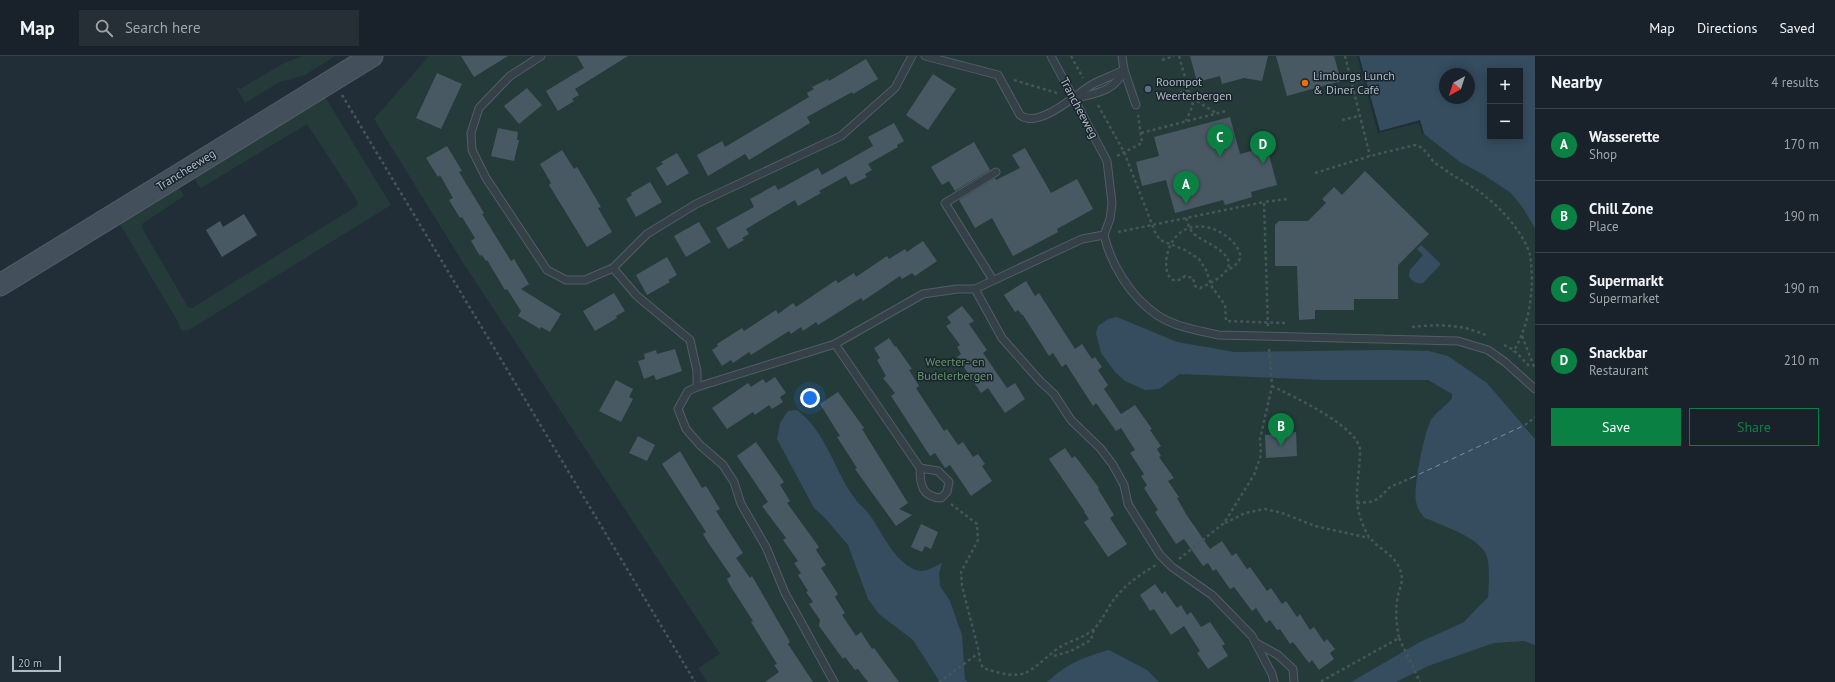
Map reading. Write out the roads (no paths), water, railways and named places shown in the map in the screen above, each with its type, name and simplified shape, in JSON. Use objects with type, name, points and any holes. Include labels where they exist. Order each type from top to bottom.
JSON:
[{"type":"street","name":"Trancheeweg","points":[[0,285],[372,56]]},
{"type":"lane","points":[[541,56],[510,76],[479,108],[471,133],[472,150],[486,178],[547,270],[566,280],[585,280],[613,268],[647,234],[696,204],[841,136],[895,88],[912,56]]},
{"type":"lane","points":[[925,56],[998,76],[1020,114],[1025,118],[1040,117],[1090,91],[1114,86],[1120,81],[1124,70]]},
{"type":"lane","name":"Trancheeweg","points":[[1051,56],[1107,161],[1112,203],[1110,219],[1104,235]]},
{"type":"lane","points":[[1122,56],[1124,70],[1136,105]]},
{"type":"lane","points":[[993,280],[944,203],[996,172]]},
{"type":"lane","points":[[834,682],[785,593],[766,547],[741,504],[734,482],[723,465],[700,445],[686,429],[678,409],[688,391],[835,344],[923,294],[957,289],[975,289],[1082,239],[1104,235],[1108,249],[1117,269],[1137,298],[1157,315],[1182,327],[1218,335],[1458,341],[1488,350],[1505,362],[1535,389]]},
{"type":"lane","points":[[613,268],[637,296],[690,340],[697,371],[698,387]]},
{"type":"lane","points":[[975,289],[1002,338],[1040,381],[1054,394],[1071,420],[1101,449],[1113,465],[1124,485],[1128,504],[1152,545],[1170,564],[1212,595],[1252,636],[1272,674],[1274,682]]},
{"type":"lane","points":[[835,344],[920,468],[920,480],[924,491],[932,498],[942,497],[947,492],[949,482],[938,471],[920,468]]},
{"type":"lane","points":[[1256,643],[1278,654],[1294,669],[1294,682]]},
{"type":"water","points":[[1359,56],[1535,56],[1535,228],[1523,208],[1511,193],[1484,175],[1460,162],[1424,134],[1420,121],[1380,131]]},
{"type":"water","points":[[1421,245],[1441,264],[1423,283],[1418,283],[1411,280],[1409,276],[1410,270],[1423,255],[1417,249]]},
{"type":"water","points":[[1117,317],[1177,342],[1235,352],[1384,350],[1429,351],[1448,356],[1487,383],[1535,439],[1535,645],[1524,641],[1494,643],[1428,666],[1396,682],[1351,682],[1420,642],[1464,622],[1488,597],[1488,563],[1486,554],[1482,548],[1458,532],[1425,518],[1419,511],[1416,502],[1416,485],[1422,448],[1428,426],[1433,417],[1452,398],[1452,394],[1428,380],[1325,380],[1180,374],[1159,389],[1145,390],[1125,381],[1115,372],[1101,353],[1096,333],[1098,326],[1108,319]]},
{"type":"water","points":[[797,410],[807,419],[822,439],[853,496],[869,514],[896,555],[910,567],[919,571],[928,570],[942,563],[939,573],[940,586],[950,601],[962,635],[965,680],[968,682],[940,682],[913,640],[879,614],[868,599],[848,545],[825,518],[814,508],[777,439],[780,423],[788,411]]},
{"type":"water","points":[[1109,650],[1147,670],[1159,682],[1047,682],[1061,670],[1076,662],[1091,655]]},
{"type":"place","name":"Limburgs Lunch & Diner Café","points":[[1305,83]]},
{"type":"place","name":"Roompot Weerterbergen","points":[[1148,89]]},
{"type":"place","name":"Supermarkt","points":[[1220,157]]},
{"type":"place","name":"Snackbar","points":[[1263,164]]},
{"type":"place","name":"Wasserette","points":[[1186,204]]},
{"type":"place","name":"Chill Zone","points":[[1281,446]]},
{"type":"park label","name":"Weerter- en Budelerbergen","points":[[955,369]]}]
